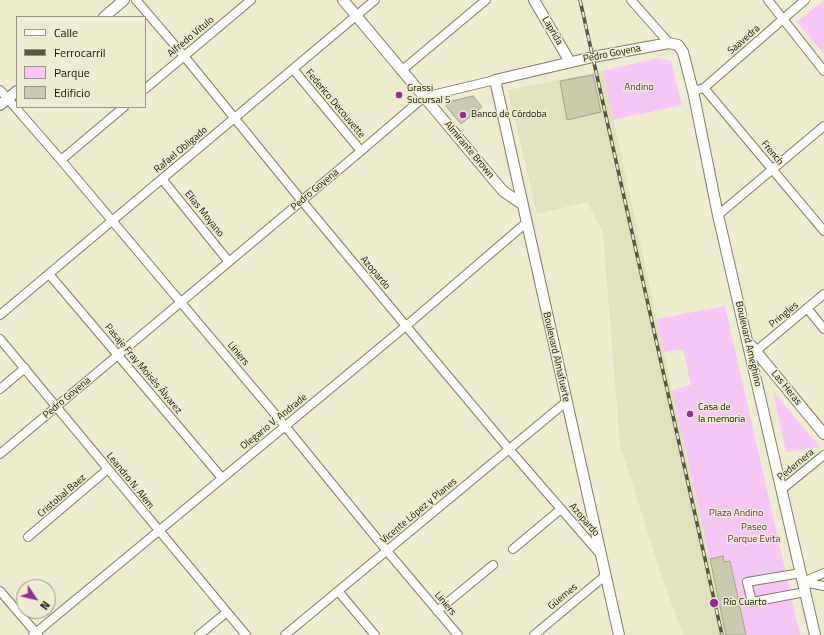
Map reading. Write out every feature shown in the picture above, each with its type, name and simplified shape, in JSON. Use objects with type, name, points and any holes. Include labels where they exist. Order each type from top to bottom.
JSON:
[{"type":"main road","points":[[105,16],[124,0]]},
{"type":"main road","name":"Almirante Brown","points":[[343,0],[503,191],[522,204]]},
{"type":"main road","name":"Laprida","points":[[534,0],[570,62]]},
{"type":"main road","name":"Pedro Goyena","points":[[495,80],[570,62],[668,43]]},
{"type":"main road","name":"Boulevard Ameghino","points":[[668,43],[678,45],[683,52],[693,90],[718,215],[815,635]]},
{"type":"main road","name":"Boulevard Almafuerte","points":[[495,80],[619,635]]},
{"type":"main road","points":[[4,102],[16,92]]},
{"type":"main road","name":"Las Heras","points":[[748,342],[824,434]]},
{"type":"street","name":"Azopardo","points":[[136,0],[509,449],[602,556]]},
{"type":"street","name":"Alfredo Vitulo","points":[[146,88],[251,0]]},
{"type":"street","name":"Rafael Obligado","points":[[0,315],[375,0]]},
{"type":"street","points":[[401,71],[486,0]]},
{"type":"street","points":[[643,0],[634,3],[668,43]]},
{"type":"street","points":[[768,0],[824,71]]},
{"type":"street","name":"Saavedra","points":[[704,88],[805,0]]},
{"type":"street","name":"Federico Decouvette","points":[[293,69],[361,151]]},
{"type":"street","name":"Pedro Goyena","points":[[0,454],[424,97],[495,80]]},
{"type":"street","points":[[693,90],[704,88]]},
{"type":"street","name":"French","points":[[704,88],[824,231]]},
{"type":"street","name":"Liniers","points":[[0,90],[4,102],[61,160],[285,426],[458,635]]},
{"type":"street","points":[[61,160],[123,108]]},
{"type":"street","points":[[718,215],[824,126]]},
{"type":"street","name":"Elias Moyano","points":[[162,179],[229,262]]},
{"type":"street","name":"Olegario V. Andrade","points":[[36,634],[406,326],[526,223]]},
{"type":"street","name":"Pasaje Fray Moisés Álvarez","points":[[49,274],[222,478]]},
{"type":"street","name":"Pringles","points":[[756,351],[824,294]]},
{"type":"street","points":[[807,308],[824,329]]},
{"type":"street","name":"Leandro N. Alem","points":[[0,339],[246,635]]},
{"type":"street","points":[[0,389],[24,368]]},
{"type":"street","name":"Vicente López y Planes","points":[[285,635],[566,402]]},
{"type":"street","name":"Pedernera","points":[[781,490],[824,455]]},
{"type":"street","name":"Cristobal Baez","points":[[28,538],[108,469]]},
{"type":"street","points":[[514,549],[561,509]]},
{"type":"street","points":[[437,611],[493,565]]},
{"type":"street","points":[[824,573],[803,583],[752,602],[747,582],[803,583],[824,587]]},
{"type":"street","name":"Güemes","points":[[534,635],[606,575]]},
{"type":"street","points":[[0,591],[36,634]]},
{"type":"street","points":[[338,591],[375,635]]},
{"type":"street","points":[[199,635],[227,612]]},
{"type":"shaded area","points":[[603,71],[726,635],[683,635],[660,571],[620,445],[603,233],[587,202],[537,214],[508,90]]},
{"type":"green space","points":[[824,0],[824,54],[797,22]]},
{"type":"green space","name":"Andino","points":[[657,58],[671,61],[682,105],[613,120],[603,71]]},
{"type":"green space","name":"Plaza Andino","points":[[725,306],[800,635],[746,635],[730,561],[724,562],[722,556],[710,559],[672,390],[691,385],[683,349],[664,352],[657,319]]},
{"type":"green space","points":[[773,391],[820,447],[786,452]]},
{"type":"building","points":[[593,75],[601,112],[567,120],[560,81]]},
{"type":"building","name":"Banco de Córdoba","points":[[473,96],[482,107],[461,124],[446,106],[448,102]]},
{"type":"building","points":[[723,556],[724,562],[730,561],[746,635],[726,635],[710,559]]},
{"type":"railway","points":[[580,0],[722,635]]},
{"type":"place","name":"Grassi Sucursal 5","points":[[399,95]]},
{"type":"place","name":"Banco de Córdoba","points":[[463,115]]},
{"type":"place","name":"Casa de la memoria","points":[[690,414]]},
{"type":"place","name":"Río Cuarto","points":[[714,603]]},
{"type":"park label","name":"Paseo Parque Evita","points":[[754,534]]}]
